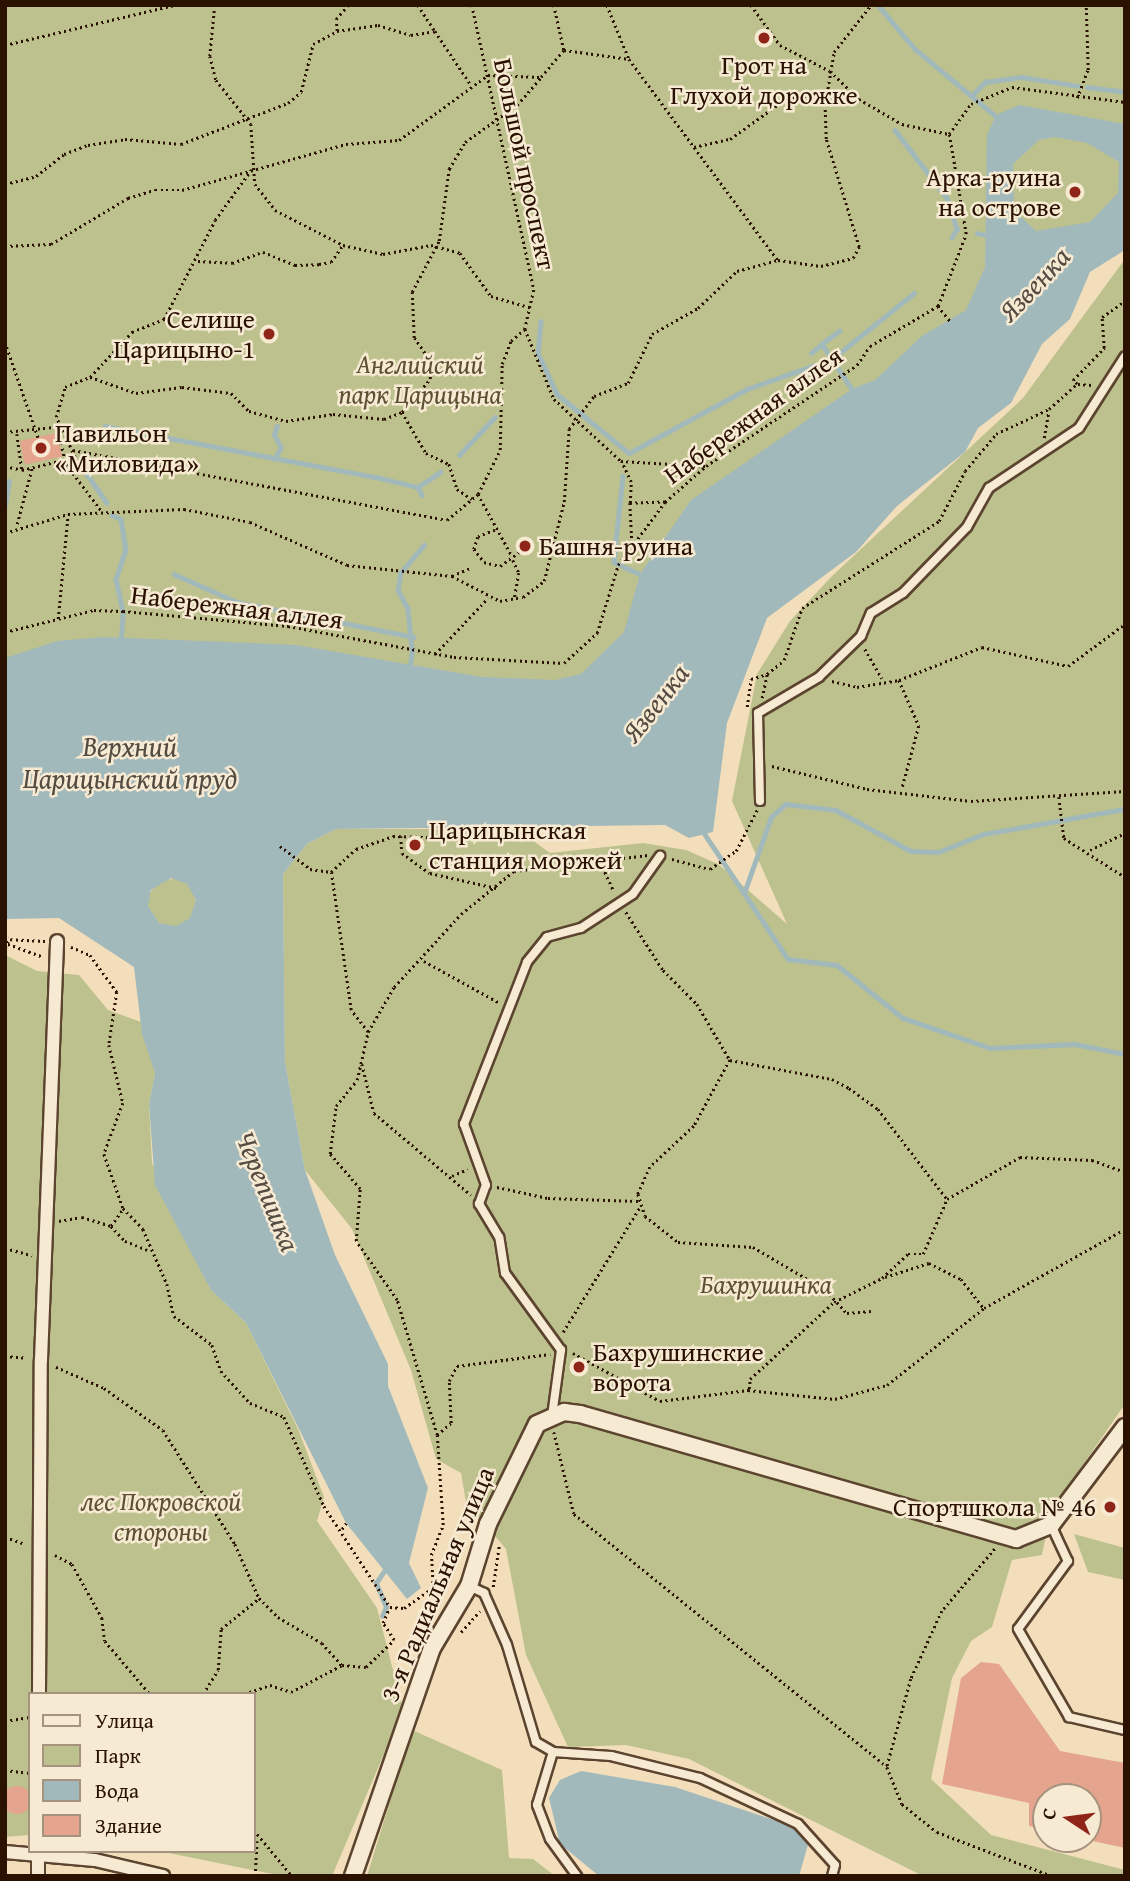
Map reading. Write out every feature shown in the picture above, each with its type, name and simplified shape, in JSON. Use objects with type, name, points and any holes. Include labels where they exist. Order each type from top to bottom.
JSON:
[{"type":"street","points":[[40,1692],[41,1360],[49,1254],[54,961],[57,941]]},
{"type":"street","points":[[552,1420],[580,1414],[1001,1546],[1051,1525],[1123,1431]]},
{"type":"street","name":"3-я Радиальная улица","points":[[353,1876],[432,1648],[469,1586],[530,1430],[552,1420]]},
{"type":"street","points":[[5,1852],[28,1852]]},
{"type":"street","points":[[38,1853],[38,1876]]},
{"type":"street","points":[[43,1853],[163,1876]]},
{"type":"lane","points":[[760,800],[762,764],[758,713],[819,677],[861,636],[872,613],[903,593],[967,527],[989,488],[1093,415],[1125,356]]},
{"type":"lane","points":[[552,1420],[561,1350],[513,1290],[499,1237],[479,1204],[486,1185],[464,1124],[527,962],[547,937],[581,928],[620,903],[646,882],[660,856]]},
{"type":"lane","points":[[1051,1525],[1068,1561],[1018,1629],[1069,1717],[1125,1730]]},
{"type":"lane","points":[[469,1586],[487,1601],[536,1742],[553,1752],[611,1756],[700,1778],[798,1824],[835,1866],[832,1876]]},
{"type":"lane","points":[[553,1752],[537,1805],[550,1839],[577,1876]]},
{"type":"path","points":[[5,45],[174,5]]},
{"type":"path","points":[[215,5],[210,56],[216,80],[243,115],[255,139],[255,184],[275,209],[343,245],[383,254],[439,241],[449,205],[449,169],[465,142],[499,119],[564,50]]},
{"type":"path","points":[[337,31],[336,19],[348,5]]},
{"type":"path","points":[[418,5],[471,85]]},
{"type":"path","name":"Большой проспект","points":[[472,5],[499,119],[534,290],[525,329],[511,341],[502,364],[500,450],[478,494]]},
{"type":"path","points":[[554,5],[564,50]]},
{"type":"path","points":[[607,5],[629,59],[778,260]]},
{"type":"path","points":[[751,5],[780,46],[830,71],[902,124],[949,134]]},
{"type":"path","points":[[5,533],[17,524],[101,510],[209,512],[250,522],[347,565],[452,576],[471,582],[488,598],[514,600],[544,581],[567,481],[563,442],[574,420],[594,396],[628,383],[652,334],[698,308],[737,271],[778,260],[839,264],[859,247],[826,139],[826,94],[830,71],[846,31],[871,5]]},
{"type":"path","points":[[1076,99],[1088,70],[1086,5]]},
{"type":"path","points":[[5,184],[36,176],[64,154],[88,145],[125,139],[181,144],[243,115],[295,98],[313,44],[337,31],[378,25],[411,34],[435,31]]},
{"type":"path","points":[[564,50],[629,59]]},
{"type":"path","points":[[5,246],[51,244],[128,198],[182,190],[346,144],[399,140],[488,75],[541,77]]},
{"type":"path","points":[[951,322],[938,306],[966,234],[949,134],[971,104],[982,96],[1012,87],[1076,99],[1125,102]]},
{"type":"path","points":[[694,147],[730,139],[787,97],[826,94]]},
{"type":"path","points":[[5,466],[22,470],[75,457],[64,426],[57,417],[65,387],[90,377],[120,341],[164,319],[198,261],[215,220],[253,168]]},
{"type":"path","points":[[198,261],[232,263],[262,252],[295,265],[319,264],[331,262],[343,245]]},
{"type":"path","points":[[431,245],[460,253],[491,296],[532,308]]},
{"type":"path","points":[[90,377],[136,393],[182,387],[231,393],[249,411],[286,421],[333,414],[384,419],[402,412],[430,379],[431,362],[414,338],[412,292],[431,245]]},
{"type":"path","points":[[767,674],[758,713],[745,706],[751,679],[767,674],[784,660],[802,608],[920,537],[939,520],[965,471],[996,434],[1049,410],[1100,357],[1102,317],[1125,302]]},
{"type":"path","name":"Набережная аллея","points":[[5,632],[94,610],[288,626],[435,653],[564,663],[597,633],[609,583],[632,543],[665,502],[706,466],[857,365],[870,346],[938,306]]},
{"type":"path","points":[[525,329],[546,385],[574,420],[621,461],[631,482],[632,543]]},
{"type":"path","points":[[5,342],[37,435]]},
{"type":"path","points":[[5,351],[11,354]]},
{"type":"path","points":[[1041,452],[1049,410]]},
{"type":"path","points":[[402,412],[426,453],[449,464],[457,489],[472,499]]},
{"type":"path","points":[[5,432],[37,435],[64,426]]},
{"type":"path","points":[[57,427],[64,460],[101,510]]},
{"type":"path","points":[[17,434],[22,470]]},
{"type":"path","points":[[73,450],[84,447],[418,518],[447,520],[478,494],[520,573],[514,600]]},
{"type":"path","points":[[621,461],[706,466]]},
{"type":"path","points":[[17,524],[32,468]]},
{"type":"path","points":[[630,503],[665,502]]},
{"type":"path","points":[[58,619],[68,514]]},
{"type":"path","points":[[495,530],[478,537],[474,549],[484,562],[500,566],[519,552]]},
{"type":"path","points":[[452,576],[470,568]]},
{"type":"path","points":[[435,653],[488,598]]},
{"type":"path","points":[[819,677],[857,687],[882,679],[899,680],[982,647],[1068,666],[1125,624]]},
{"type":"path","points":[[864,647],[882,679]]},
{"type":"path","points":[[899,680],[919,726],[902,789]]},
{"type":"path","points":[[762,764],[867,789],[902,789],[971,800],[1059,797],[1125,791]]},
{"type":"path","points":[[1059,797],[1062,831],[1073,845],[1090,850],[1125,877]]},
{"type":"path","points":[[390,1607],[408,1606],[430,1593],[431,1555],[443,1525],[437,1435],[397,1300],[356,1241],[360,1189],[330,1154],[336,1106],[362,1064],[369,1032],[394,987],[424,961],[461,914],[514,871],[597,857],[660,856],[710,869],[736,851],[750,834],[760,800]]},
{"type":"path","points":[[331,872],[356,849],[401,836],[431,837],[431,827]]},
{"type":"path","points":[[1090,850],[1125,833]]},
{"type":"path","points":[[401,836],[402,853],[430,873],[497,888]]},
{"type":"path","points":[[280,846],[310,869],[331,872]]},
{"type":"path","points":[[597,857],[620,903],[730,1060],[832,1079],[849,1088],[878,1109],[947,1199]]},
{"type":"path","points":[[331,872],[351,1010],[369,1032]]},
{"type":"path","points":[[54,961],[7,946],[7,939],[57,941],[90,955],[117,992],[109,1045],[123,1103],[104,1145],[123,1208],[143,1229],[147,1250],[167,1284],[174,1316],[212,1345],[221,1371],[250,1403],[284,1417],[342,1529],[390,1607]]},
{"type":"path","points":[[424,961],[510,1010]]},
{"type":"path","points":[[561,1350],[562,1333],[638,1217],[650,1167],[664,1147],[694,1126],[730,1060]]},
{"type":"path","points":[[362,1064],[373,1114],[452,1176],[479,1204]]},
{"type":"path","points":[[882,1278],[908,1254],[923,1254],[947,1199],[1020,1157],[1092,1160],[1125,1172]]},
{"type":"path","points":[[452,1176],[476,1161]]},
{"type":"path","points":[[486,1185],[548,1198],[636,1198],[678,1242],[753,1247],[826,1290],[834,1302],[847,1313],[870,1311]]},
{"type":"path","points":[[111,1226],[123,1208]]},
{"type":"path","points":[[48,1225],[72,1217],[111,1226],[125,1241],[147,1250]]},
{"type":"path","points":[[437,1435],[451,1423],[449,1381],[457,1366],[561,1350],[583,1355],[660,1401],[748,1390],[835,1399],[887,1385],[984,1308],[1125,1228]]},
{"type":"path","points":[[5,1248],[49,1254]]},
{"type":"path","points":[[748,1390],[750,1379],[834,1302],[882,1278],[929,1263],[961,1279],[984,1308]]},
{"type":"path","points":[[5,1356],[41,1360],[104,1388],[163,1430],[247,1566],[260,1598],[342,1665]]},
{"type":"path","points":[[552,1420],[574,1514],[887,1767],[902,1804],[937,1832],[1052,1876]]},
{"type":"path","points":[[342,1529],[346,1523]]},
{"type":"path","points":[[5,1537],[72,1564],[102,1618],[105,1641],[148,1692]]},
{"type":"path","points":[[457,1637],[487,1601],[500,1559],[498,1538]]},
{"type":"path","points":[[982,1546],[1001,1546]]},
{"type":"path","points":[[887,1767],[911,1679],[942,1611],[1001,1546]]},
{"type":"path","points":[[204,1692],[218,1670],[221,1629],[260,1598]]},
{"type":"path","points":[[250,1692],[270,1685],[291,1692],[342,1665],[366,1667],[394,1640],[386,1620],[390,1607]]},
{"type":"path","points":[[5,1721],[28,1717]]},
{"type":"path","points":[[5,1770],[28,1773]]},
{"type":"path","points":[[255,1876],[256,1837]]},
{"type":"path","points":[[257,1841],[292,1876]]},
{"type":"green space","name":"Английский парк Царицына","points":[[5,5],[1125,5],[1125,216],[666,695],[5,803]]},
{"type":"green space","name":"Бахрушинка","points":[[1125,259],[1125,1404],[1051,1511],[1042,1555],[1012,1560],[992,1627],[971,1641],[952,1678],[931,1779],[991,1835],[1032,1846],[1032,1853],[1060,1853],[1125,1870],[1125,1876],[923,1876],[689,1759],[626,1745],[568,1747],[526,1655],[506,1549],[466,1502],[461,1473],[436,1459],[411,1370],[352,1229],[305,1170],[285,1062],[283,874],[307,844],[336,829],[517,829],[550,853],[643,843],[686,850],[718,864],[787,924],[732,801],[757,674],[790,621],[832,576],[1023,398]]},
{"type":"green space","points":[[172,879],[189,886],[196,903],[189,920],[172,927],[155,920],[148,903],[155,886]]},
{"type":"green space","name":"лес Покровской стороны","points":[[5,955],[37,971],[79,975],[108,1010],[141,1022],[155,1073],[149,1104],[152,1163],[211,1290],[246,1323],[298,1429],[324,1497],[317,1521],[377,1608],[403,1709],[332,1876],[282,1876],[169,1853],[256,1853],[256,1692],[28,1692],[28,1835],[5,1837]]},
{"type":"green space","points":[[1074,1534],[1125,1548],[1125,1580],[1088,1572]]},
{"type":"green space","points":[[412,1730],[502,1770],[509,1858],[533,1859],[555,1876],[367,1876]]},
{"type":"water","name":"Верхний Царицынский пруд","points":[[1019,105],[1125,124],[1125,250],[1090,272],[1070,319],[1042,344],[1011,403],[978,428],[965,452],[897,506],[856,552],[767,618],[727,723],[713,832],[689,838],[665,825],[336,829],[307,844],[283,874],[285,1062],[305,1170],[335,1255],[388,1364],[388,1386],[428,1488],[409,1563],[421,1588],[407,1599],[346,1523],[246,1323],[211,1290],[155,1185],[149,1104],[155,1073],[142,1034],[134,967],[59,918],[5,919],[5,658],[57,641],[103,637],[296,645],[482,677],[555,680],[581,674],[624,632],[640,574],[691,500],[852,389],[875,380],[922,336],[966,310],[985,267],[987,135],[996,115]],"holes":[[[1055,137],[1087,143],[1119,162],[1118,193],[1090,222],[1036,231],[1014,210],[1013,164],[1039,140]],[[171,878],[187,884],[196,900],[190,918],[176,926],[159,923],[148,906],[151,890]]]},
{"type":"water","points":[[581,1771],[675,1787],[789,1825],[809,1841],[799,1876],[599,1876],[560,1844],[549,1798],[560,1780]]},
{"type":"building","name":"Павильон «Миловида»","points":[[57,433],[62,456],[25,464],[20,441]]},
{"type":"building","points":[[981,1662],[999,1664],[1060,1751],[1125,1763],[1125,1848],[1102,1843],[1102,1783],[1032,1783],[1032,1827],[1029,1826],[1029,1803],[942,1784],[961,1678]]},
{"type":"building","points":[[17,1786],[27,1790],[27,1810],[17,1814],[7,1810],[3,1800],[7,1790]]},
{"type":"waterway","points":[[878,5],[915,49],[998,118]]},
{"type":"waterway","points":[[971,96],[985,82],[1022,77],[1079,86]]},
{"type":"waterway","points":[[1087,87],[1125,92]]},
{"type":"waterway","points":[[895,130],[947,198],[957,229],[952,238]]},
{"type":"waterway","points":[[977,233],[986,235]]},
{"type":"waterway","points":[[541,321],[538,353],[557,394],[629,453],[747,389],[832,359],[914,293]]},
{"type":"waterway","points":[[840,331],[822,344],[852,389]]},
{"type":"waterway","points":[[811,353],[822,344]]},
{"type":"waterway","points":[[459,455],[495,417]]},
{"type":"waterway","points":[[105,426],[376,477],[418,487],[422,495]]},
{"type":"waterway","points":[[274,459],[281,448],[274,435],[277,426]]},
{"type":"waterway","points":[[80,464],[107,503]]},
{"type":"waterway","points":[[418,487],[440,472]]},
{"type":"waterway","points":[[623,476],[614,562],[640,574]]},
{"type":"waterway","points":[[5,506],[9,481]]},
{"type":"waterway","points":[[112,515],[121,519],[126,549],[116,579],[123,611]]},
{"type":"waterway","points":[[402,571],[424,545]]},
{"type":"waterway","points":[[401,572],[398,590],[408,609],[412,649]]},
{"type":"waterway","points":[[174,574],[237,602],[414,637]]},
{"type":"waterway","points":[[121,638],[123,612]]},
{"type":"waterway","points":[[410,665],[412,650]]},
{"type":"waterway","points":[[744,893],[771,817],[786,804],[836,810],[911,851],[938,852],[984,834],[1125,809]]},
{"type":"waterway","points":[[704,833],[788,959],[837,965],[903,1018],[990,1048],[1075,1044],[1125,1054]]},
{"type":"waterway","points":[[382,1616],[386,1607],[376,1583],[384,1571]]},
{"type":"place","name":"Грот на Глухой дорожке","points":[[764,38]]},
{"type":"place","name":"Арка-руина на острове","points":[[1075,192]]},
{"type":"place","name":"Селище Царицыно-1","points":[[269,334]]},
{"type":"place","name":"Павильон «Миловида»","points":[[41,448]]},
{"type":"place","name":"Башня-руина","points":[[525,546]]},
{"type":"place","name":"Царицынская станция моржей","points":[[415,845]]},
{"type":"place","name":"Бахрушинские ворота","points":[[579,1367]]},
{"type":"place","name":"Спортшкола № 46","points":[[1110,1507]]},
{"type":"water label","name":"Язвенка","points":[[1034,284]]},
{"type":"water label","name":"Язвенка","points":[[655,703]]},
{"type":"water label","name":"Черепишка","points":[[268,1191]]}]
